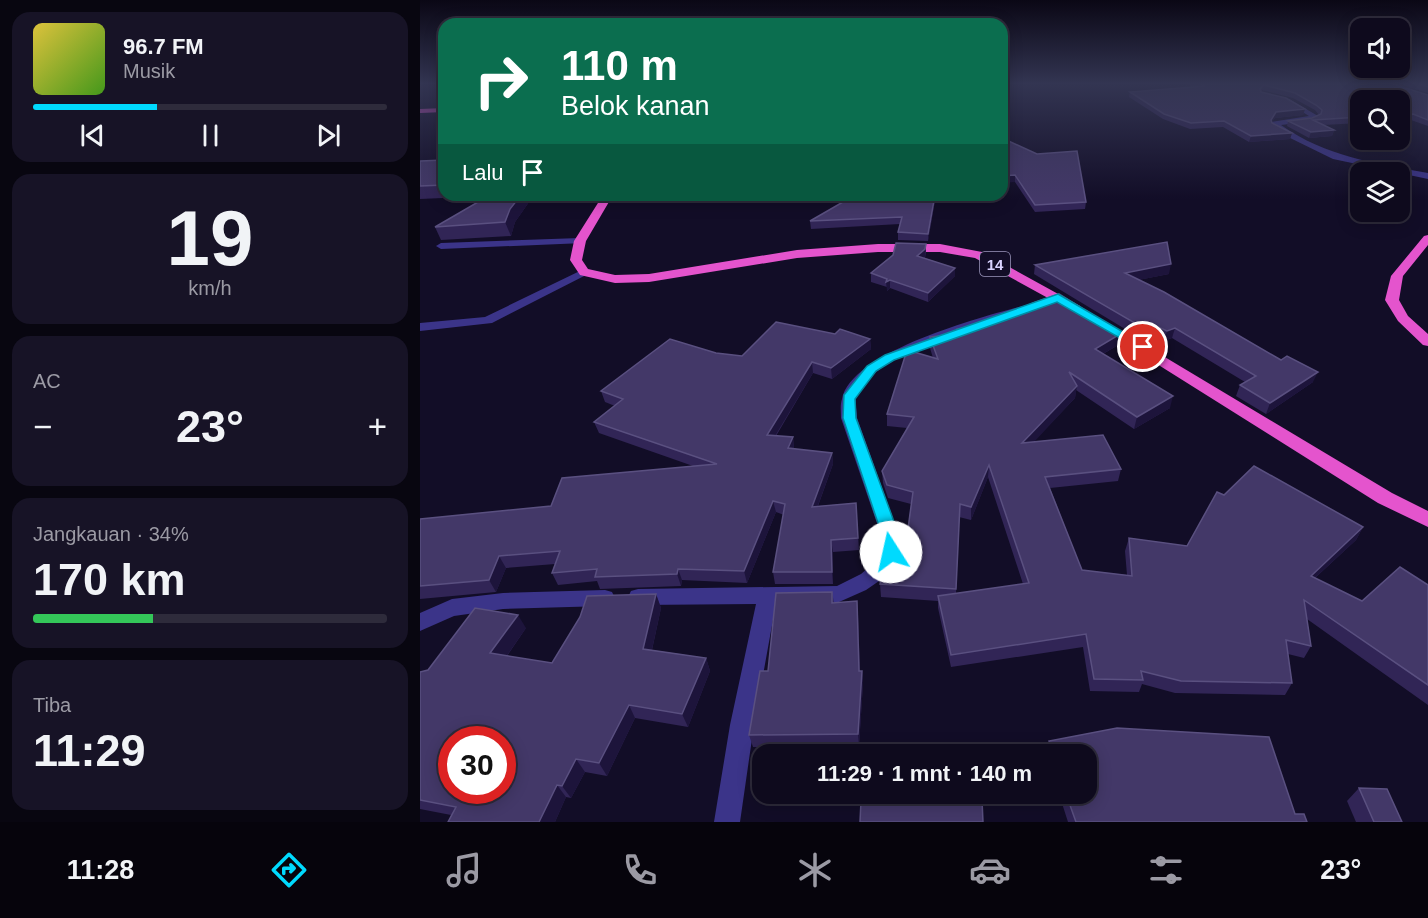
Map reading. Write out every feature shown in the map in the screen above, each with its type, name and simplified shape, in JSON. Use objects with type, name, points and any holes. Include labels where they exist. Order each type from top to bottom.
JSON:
[{"type":"highway","points":[[584,272],[576,260],[580,241],[604,201]]},
{"type":"highway","points":[[1428,238],[1397,276],[1392,300],[1403,318],[1428,342]]},
{"type":"highway","name":"14","points":[[584,272],[615,279],[650,278],[797,255],[878,248],[940,248],[978,255],[1143,347],[1385,498],[1428,520]]},
{"type":"street","points":[[1284,122],[1274,124],[1287,134],[1336,158],[1428,176]]},
{"type":"street","points":[[441,246],[580,241]]},
{"type":"street","points":[[420,327],[488,320],[584,272]]},
{"type":"street","points":[[420,622],[452,608],[503,601],[838,594],[864,583],[885,566],[891,552],[891,538],[849,418],[849,398],[872,369],[889,358],[916,346],[1058,298]]},
{"type":"street","points":[[727,822],[742,725],[768,595]]},
{"type":"building","points":[[1226,122],[1272,122],[1292,133],[1251,136]]},
{"type":"building","points":[[1291,122],[1318,122],[1334,130],[1311,132]]},
{"type":"building","points":[[1008,141],[1037,154],[1077,151],[1086,202],[1035,205],[1015,175],[1008,176]]},
{"type":"building","points":[[438,160],[438,185],[420,186],[420,161]]},
{"type":"building","points":[[480,201],[516,201],[505,222],[435,227]]},
{"type":"building","points":[[845,201],[934,201],[928,234],[898,232],[902,217],[810,221]]},
{"type":"building","points":[[1167,242],[1171,264],[1125,273],[1164,292],[1281,360],[1287,356],[1318,372],[1270,403],[1240,385],[1256,376],[1175,328],[1167,331],[1145,321],[1138,325],[1035,265]]},
{"type":"building","points":[[896,243],[926,244],[925,249],[917,256],[955,268],[928,293],[890,280],[886,282],[887,279],[871,273],[893,255]]},
{"type":"building","points":[[1059,294],[1122,333],[1095,349],[1173,396],[1137,417],[1069,372],[1077,386],[1022,443],[1103,435],[1121,469],[1045,477],[1082,570],[1132,576],[1129,538],[1187,546],[1217,492],[1224,495],[1254,466],[1363,527],[1311,576],[1362,601],[1400,567],[1428,585],[1428,685],[1304,600],[1311,646],[1286,640],[1292,683],[1181,681],[1141,671],[1143,680],[1094,679],[1086,634],[951,655],[938,596],[1029,583],[989,465],[971,507],[960,504],[956,589],[880,584],[883,567],[891,557],[904,558],[913,492],[887,485],[882,471],[914,417],[887,414],[907,350],[938,359],[930,337],[959,333],[957,329],[997,322],[1033,303]]},
{"type":"building","points":[[776,322],[835,334],[840,329],[870,339],[831,368],[812,362],[767,435],[793,437],[788,448],[832,453],[812,507],[856,503],[858,538],[831,540],[832,572],[773,572],[785,504],[773,501],[744,571],[678,569],[677,574],[595,577],[597,569],[552,573],[560,551],[499,556],[489,580],[420,586],[420,519],[551,506],[562,478],[717,464],[594,422],[623,399],[601,391],[670,339],[716,353],[742,356]]},
{"type":"building","points":[[832,592],[832,603],[857,601],[859,671],[862,671],[858,734],[749,735],[760,671],[768,671],[776,593]]},
{"type":"building","points":[[656,594],[643,649],[706,658],[682,714],[629,705],[599,763],[576,759],[562,786],[557,785],[539,822],[448,822],[456,807],[441,804],[516,804],[516,726],[438,726],[438,804],[420,800],[420,672],[428,670],[475,608],[518,615],[490,653],[552,663],[580,617],[587,596]]},
{"type":"building","points":[[1117,728],[1269,737],[1295,814],[1304,814],[1307,822],[1076,822],[1070,804],[1097,804],[1097,744],[1050,744],[1049,741]]},
{"type":"building","points":[[1359,788],[1387,789],[1402,822],[1374,822]]},
{"type":"building","points":[[861,804],[982,804],[983,822],[860,822]]},
{"type":"route","points":[[891,552],[891,538],[849,418],[849,398],[872,369],[889,358],[916,346],[1058,298],[1143,347]]}]
